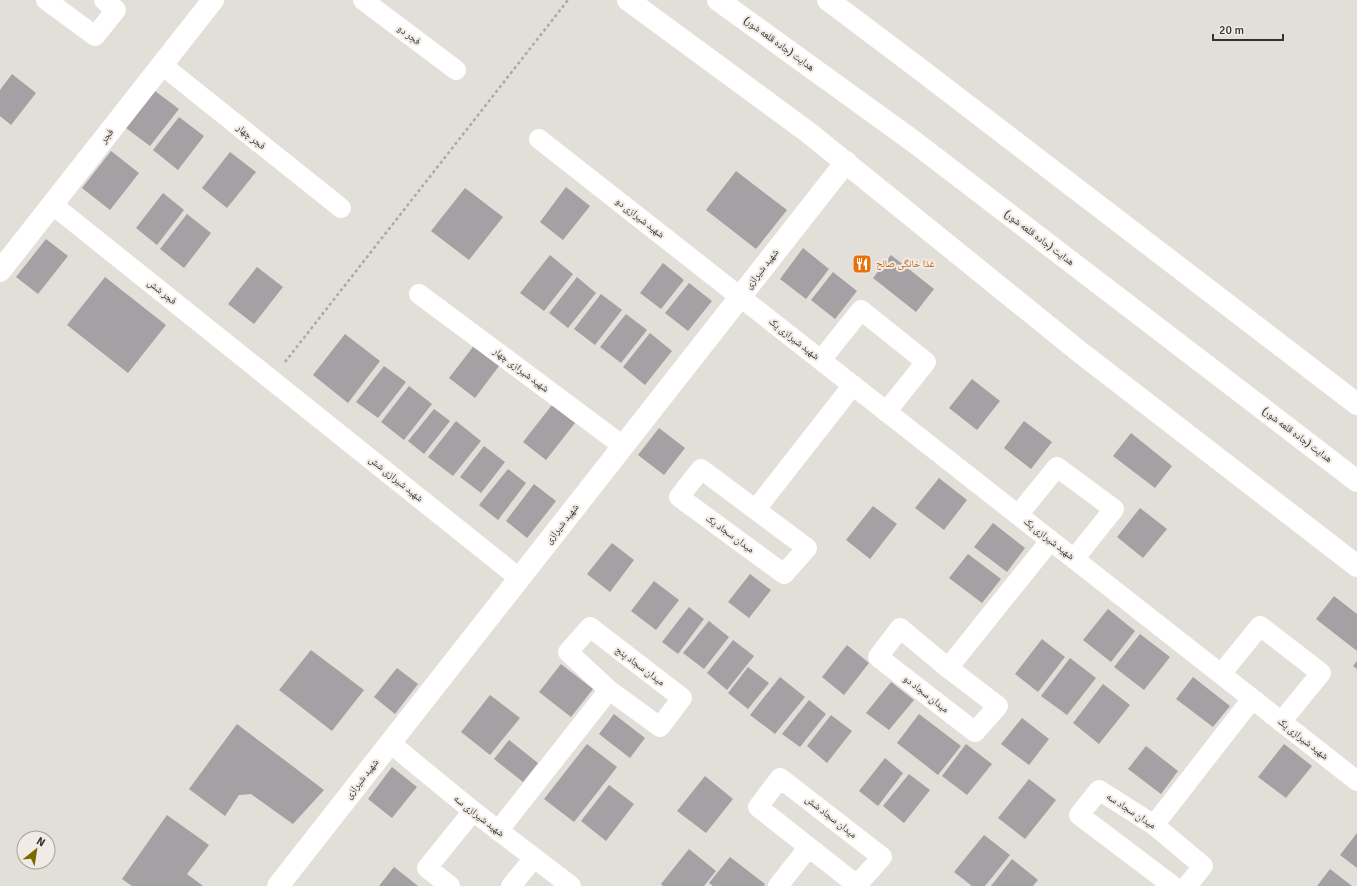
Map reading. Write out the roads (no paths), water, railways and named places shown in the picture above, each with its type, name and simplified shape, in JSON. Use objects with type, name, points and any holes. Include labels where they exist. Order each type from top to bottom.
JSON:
[{"type":"main road","name":"فجر","points":[[0,271],[213,0]]},
{"type":"main road","points":[[628,0],[846,162],[1081,353],[1357,566]]},
{"type":"main road","name":"هدایت (جاده قلعه شور)","points":[[718,0],[913,141],[1357,481]]},
{"type":"main road","points":[[828,0],[928,74],[1357,404]]},
{"type":"main road","name":"شهید شیرازی","points":[[278,886],[846,162]]},
{"type":"street","points":[[46,0],[95,36],[116,10],[104,0]]},
{"type":"street","name":"فجر دو","points":[[363,0],[456,70]]},
{"type":"street","name":"فجر چهار","points":[[162,65],[341,208]]},
{"type":"street","name":"شهید شیرازی دو","points":[[539,139],[741,296]]},
{"type":"street","name":"فجر شش","points":[[53,205],[272,380]]},
{"type":"street","name":"شهید شیرازی چهار","points":[[419,294],[623,446]]},
{"type":"street","name":"شهید شیرازی یک","points":[[741,296],[886,412],[1357,781]]},
{"type":"street","points":[[821,360],[861,310],[926,362],[886,412]]},
{"type":"street","name":"شهید شیرازی شش","points":[[272,380],[519,578]]},
{"type":"street","points":[[756,509],[853,385]]},
{"type":"street","points":[[1018,515],[1057,467],[1114,509],[1074,559]]},
{"type":"street","name":"میدان سجاد یک","points":[[701,469],[756,509],[807,548],[784,574],[679,497],[701,469]]},
{"type":"street","points":[[948,668],[1050,541]]},
{"type":"street","points":[[1221,674],[1260,626],[1321,673],[1282,722]]},
{"type":"street","name":"میدان سجاد پنج","points":[[590,627],[682,698],[660,727],[609,690],[568,652],[590,627]]},
{"type":"street","name":"میدان سجاد دو","points":[[900,628],[948,668],[998,706],[975,732],[878,657],[900,628]]},
{"type":"street","points":[[498,830],[609,690]]},
{"type":"street","points":[[1154,825],[1252,699]]},
{"type":"street","name":"شهید شیرازی سه","points":[[390,743],[473,812],[570,886]]},
{"type":"street","name":"میدان سجاد شش","points":[[780,778],[882,857],[857,885],[808,848],[758,807],[780,778]]},
{"type":"street","name":"میدان سجاد سه","points":[[1172,886],[1079,815],[1099,790],[1154,825],[1203,866],[1187,886]]},
{"type":"street","points":[[450,886],[427,868],[473,812]]},
{"type":"street","points":[[778,886],[808,848]]},
{"type":"street","points":[[511,886],[534,858]]},
{"type":"place","name":"غذا خانگی صالح","points":[[862,264]]}]
